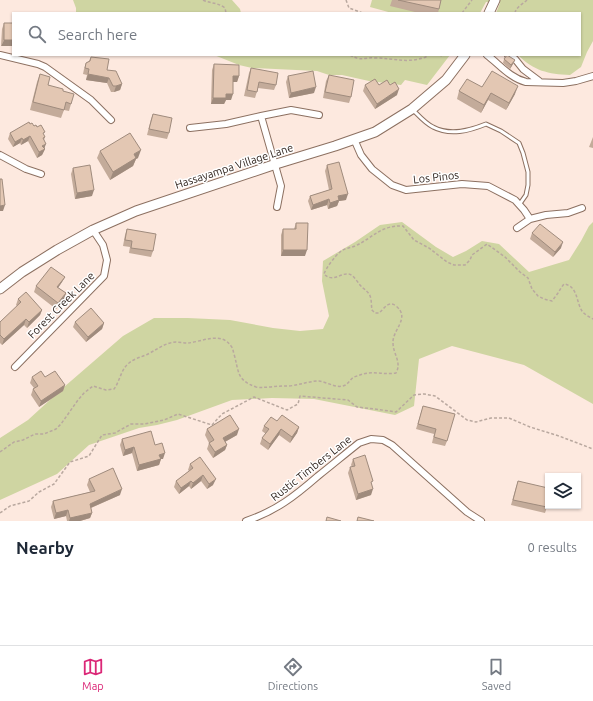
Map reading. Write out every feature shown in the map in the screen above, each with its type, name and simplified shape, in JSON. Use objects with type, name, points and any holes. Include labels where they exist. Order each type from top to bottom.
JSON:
[{"type":"street","points":[[489,12],[495,0]]},
{"type":"street","points":[[0,55],[45,67],[91,100],[111,120]]},
{"type":"street","name":"Hassayampa Village Lane","points":[[0,289],[22,272],[57,250],[93,230],[136,211],[375,132],[412,109],[446,80],[464,56]]},
{"type":"street","points":[[488,56],[521,81],[526,82],[539,81],[563,83],[593,76]]},
{"type":"street","points":[[510,56],[515,59],[528,74],[539,81]]},
{"type":"street","points":[[514,76],[522,67]]},
{"type":"street","points":[[190,128],[226,124],[291,110],[319,115]]},
{"type":"street","points":[[261,116],[276,164],[281,186],[277,206]]},
{"type":"street","name":"Los Pinos","points":[[354,139],[361,155],[372,169],[392,185],[406,190],[462,184],[488,186],[515,200],[530,220]]},
{"type":"street","points":[[0,156],[26,169],[41,174]]},
{"type":"street","points":[[517,228],[530,220],[546,215],[568,213],[582,208]]},
{"type":"street","name":"Forest Creek Lane","points":[[15,367],[104,276],[107,260],[103,245],[93,230]]},
{"type":"street","name":"Rustic Timbers Lane","points":[[246,521],[281,506],[359,443],[371,439],[383,440],[392,445],[467,512],[481,521]]},
{"type":"lane","points":[[412,109],[432,127],[445,131],[458,132],[476,129],[486,124],[501,131],[518,143],[523,153],[528,172],[526,195],[520,205]]},
{"type":"path","points":[[203,0],[206,2],[220,4],[225,8],[226,12]]},
{"type":"path","points":[[346,0],[349,8],[360,12]]},
{"type":"path","points":[[463,12],[472,0]]},
{"type":"path","points":[[515,12],[527,0]]},
{"type":"path","points":[[352,56],[360,59],[374,57],[407,61],[419,60],[426,56]]},
{"type":"path","points":[[0,452],[14,442],[23,440],[35,434],[44,434],[56,429],[78,400],[90,388],[93,386],[106,390],[114,389],[129,363],[170,343],[188,343],[213,338],[224,340],[231,346],[235,357],[237,370],[243,380],[257,387],[263,388],[290,386],[311,381],[321,381],[342,386],[346,385],[355,376],[373,373],[396,373],[399,364],[393,343],[394,336],[402,321],[399,309],[395,305],[389,304],[386,305],[379,313],[375,313],[372,310],[369,294],[361,287],[352,275],[347,274],[331,278],[324,274],[325,270],[343,250],[356,245],[381,230],[391,226],[403,226],[414,240],[454,265],[465,265],[470,260],[472,255],[487,244],[505,257],[528,278],[532,289],[538,296],[544,299],[552,300],[564,284],[574,289],[582,311],[593,319]]},
{"type":"path","points":[[0,513],[10,506],[29,501],[39,492],[54,484],[70,462],[88,456],[102,435],[116,433],[131,424],[144,424],[164,420],[178,414],[212,425],[222,414],[254,397],[287,410],[298,404],[300,396],[348,400],[357,407],[375,408],[396,412],[414,395],[424,394],[435,396],[467,420],[476,422],[491,418],[509,418],[593,449]]},
{"type":"green space","points":[[73,0],[232,0],[241,12],[76,12]]},
{"type":"green space","points":[[372,0],[593,0],[593,41],[581,67],[570,75],[555,74],[542,71],[530,65],[519,56],[581,56],[581,12],[496,12],[500,3],[486,2],[481,12],[388,12],[370,7]]},
{"type":"green space","points":[[216,56],[449,56],[427,85],[405,80],[401,85],[369,81],[342,75],[329,75],[317,71],[252,68],[239,65]]},
{"type":"green space","points":[[402,222],[436,247],[453,257],[482,241],[499,244],[529,272],[569,260],[589,226],[593,222],[593,404],[524,365],[452,346],[419,359],[414,406],[395,415],[314,399],[272,398],[232,400],[177,420],[139,428],[89,445],[57,474],[0,500],[0,438],[28,420],[123,336],[154,318],[230,320],[273,328],[300,331],[323,329],[329,316],[322,281],[323,261],[380,225]]},
{"type":"building","points":[[398,0],[441,0],[439,9]]},
{"type":"building","points":[[4,23],[12,23],[12,40],[4,40]]},
{"type":"building","points":[[506,56],[509,56],[515,60],[511,65],[504,59]]},
{"type":"building","points":[[91,57],[109,59],[107,70],[116,71],[122,84],[113,86],[109,78],[88,74],[89,69],[85,68],[86,63],[90,61]]},
{"type":"building","points":[[214,64],[239,65],[239,76],[233,76],[233,94],[226,94],[226,98],[213,98]]},
{"type":"building","points":[[251,68],[278,73],[276,85],[259,82],[257,92],[247,90]]},
{"type":"building","points":[[313,71],[316,87],[291,93],[288,76]]},
{"type":"building","points":[[492,71],[518,86],[509,103],[491,93],[484,105],[459,91],[467,79],[482,87]]},
{"type":"building","points":[[40,74],[50,77],[48,85],[74,94],[71,104],[66,102],[64,110],[33,102]]},
{"type":"building","points":[[329,75],[354,80],[351,97],[325,92]]},
{"type":"building","points":[[375,79],[379,85],[387,80],[390,85],[395,82],[399,89],[377,104],[365,85]]},
{"type":"building","points":[[153,114],[172,118],[169,133],[149,129]]},
{"type":"building","points":[[29,122],[37,127],[41,125],[45,132],[43,133],[45,137],[43,138],[46,144],[42,146],[45,149],[39,152],[30,136],[15,142],[10,133]]},
{"type":"building","points":[[130,133],[141,150],[134,154],[136,158],[113,172],[100,151]]},
{"type":"building","points":[[339,162],[348,194],[338,196],[339,200],[330,203],[329,199],[313,205],[310,196],[332,189],[327,165]]},
{"type":"building","points":[[90,165],[94,190],[77,193],[73,168]]},
{"type":"building","points":[[0,179],[2,179],[5,205],[0,206]]},
{"type":"building","points":[[296,223],[308,223],[307,250],[283,250],[283,229],[296,229]]},
{"type":"building","points":[[540,224],[563,242],[555,252],[532,233]]},
{"type":"building","points":[[127,229],[156,234],[153,251],[131,248],[132,241],[125,240]]},
{"type":"building","points":[[51,267],[65,277],[57,287],[66,293],[58,303],[36,286]]},
{"type":"building","points":[[26,292],[42,310],[29,322],[26,319],[4,339],[0,335],[0,322],[21,302],[18,299]]},
{"type":"building","points":[[91,308],[104,323],[88,337],[75,322]]},
{"type":"building","points":[[41,371],[45,377],[55,371],[65,385],[41,401],[33,389],[38,386],[32,377]]},
{"type":"building","points":[[423,406],[455,414],[447,441],[434,437],[436,429],[418,424]]},
{"type":"building","points":[[230,415],[239,429],[223,438],[227,445],[215,452],[209,443],[214,440],[207,429]]},
{"type":"building","points":[[282,415],[299,427],[292,437],[281,429],[270,444],[262,438],[269,429],[264,426],[271,417],[277,421]]},
{"type":"building","points":[[151,431],[155,445],[162,443],[165,453],[159,455],[161,459],[139,465],[134,447],[125,450],[122,439]]},
{"type":"building","points":[[365,455],[373,481],[371,482],[373,489],[358,494],[350,467],[355,466],[353,459]]},
{"type":"building","points":[[200,457],[216,479],[209,484],[203,475],[193,483],[191,481],[181,488],[176,481],[193,468],[190,464]]},
{"type":"building","points":[[113,468],[122,489],[90,504],[92,513],[70,518],[68,510],[56,513],[53,501],[95,491],[89,479]]},
{"type":"building","points":[[518,481],[545,487],[545,507],[513,500]]},
{"type":"building","points":[[327,517],[341,521],[326,521]]},
{"type":"building","points":[[358,517],[374,521],[357,521]]}]
